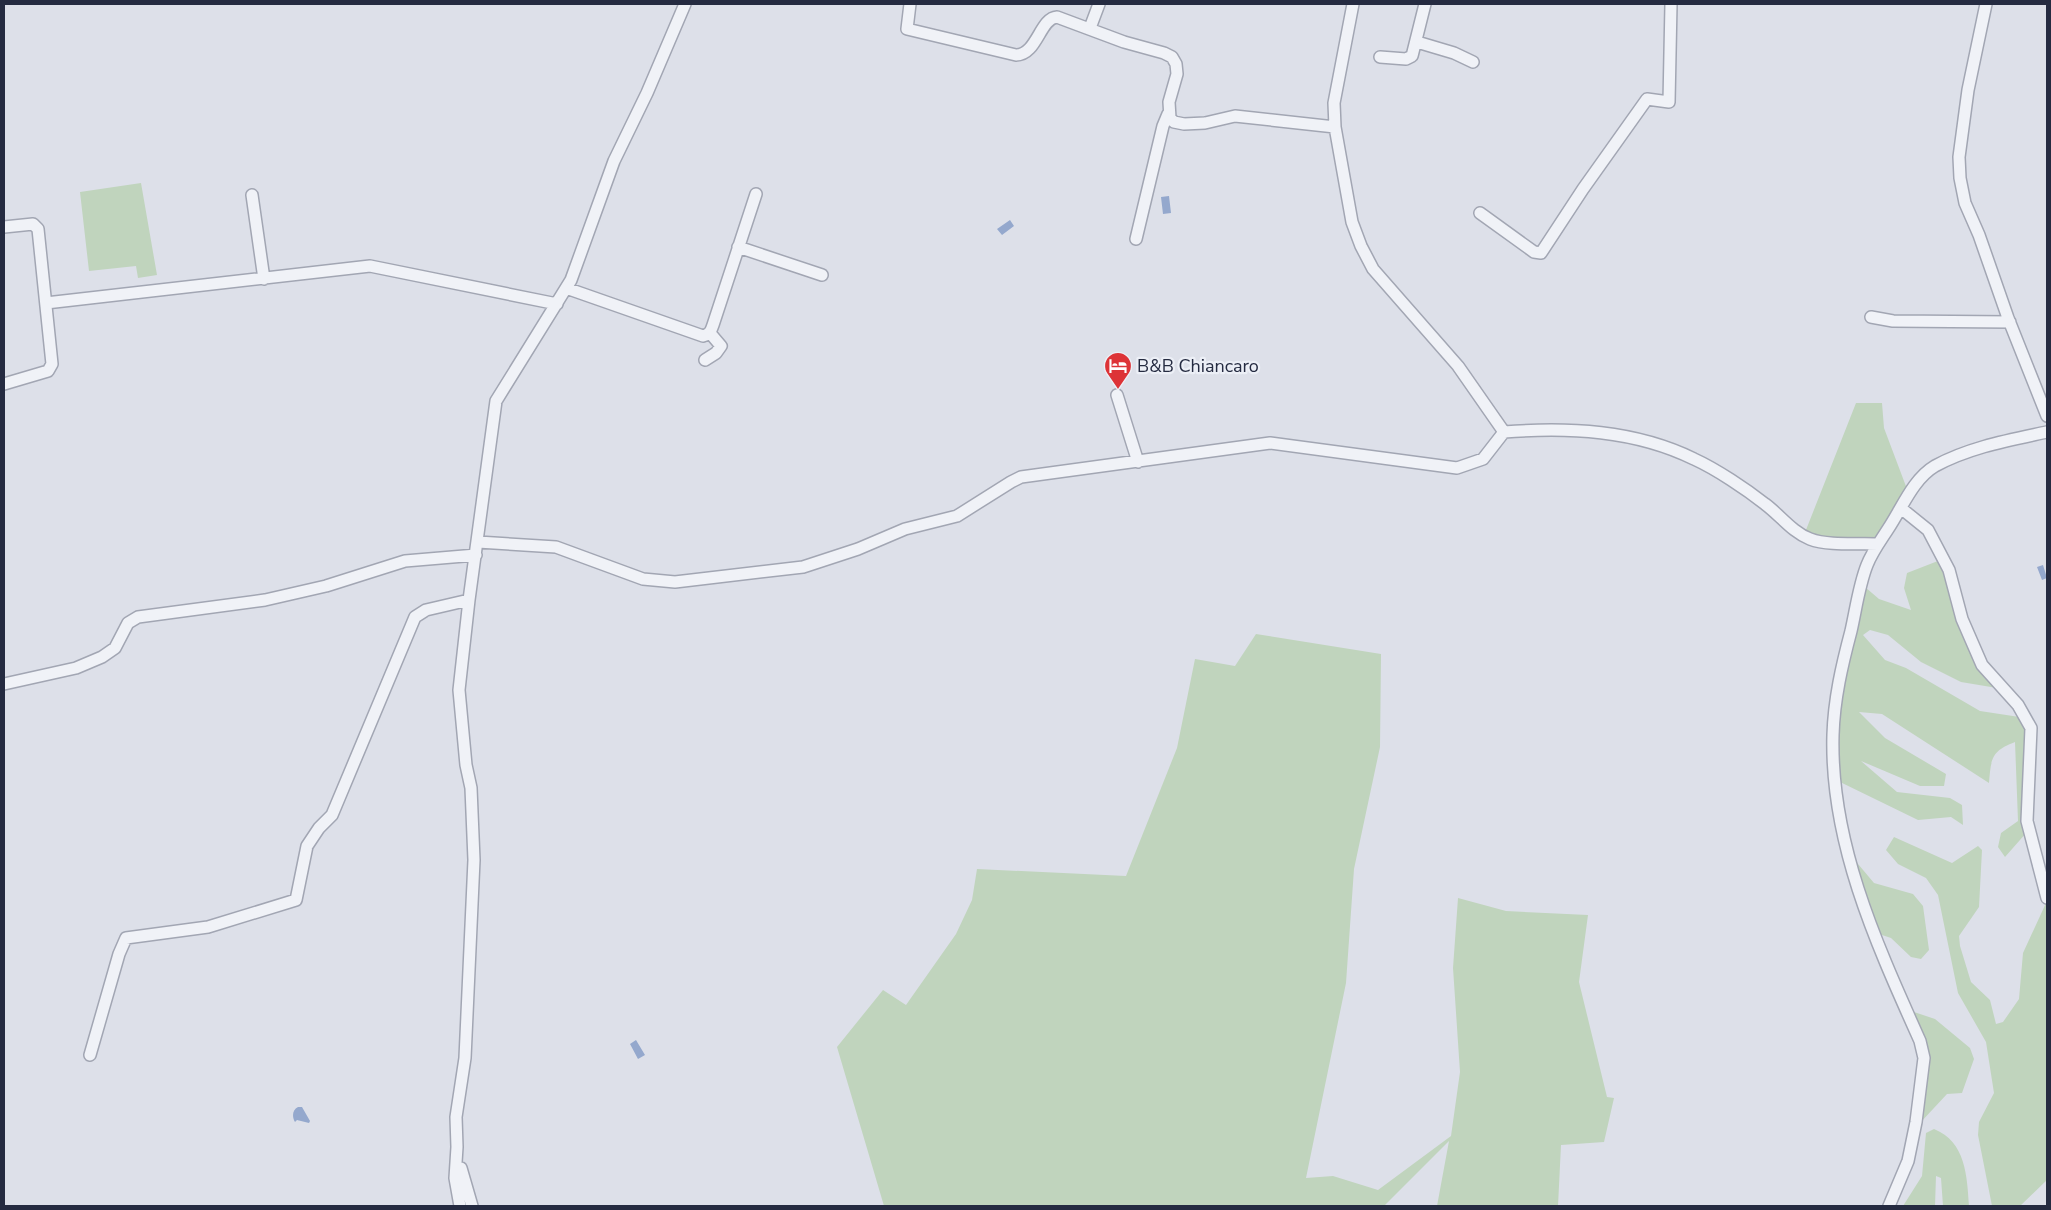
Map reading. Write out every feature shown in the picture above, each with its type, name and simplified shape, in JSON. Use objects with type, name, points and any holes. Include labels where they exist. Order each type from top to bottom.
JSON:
[{"type":"street","points":[[460,1206],[455,1178],[456,1117],[466,1058],[474,860],[470,788],[460,706],[463,650],[496,401],[570,280],[614,161],[647,93],[685,4]]},
{"type":"street","points":[[910,4],[907,29],[1016,55],[1021,55],[1028,51],[1053,17],[1063,18],[1124,42],[1172,57],[1176,64],[1177,74],[1169,102],[1168,114],[1162,126],[1136,239]]},
{"type":"street","points":[[1090,28],[1099,4]]},
{"type":"street","points":[[1353,4],[1334,103],[1335,127],[1352,222],[1361,246],[1373,269],[1458,366],[1504,432]]},
{"type":"street","points":[[1380,57],[1406,59],[1412,56],[1426,4]]},
{"type":"street","points":[[1480,213],[1534,252],[1542,253],[1583,188],[1647,99],[1669,102],[1671,4]]},
{"type":"street","points":[[1986,4],[1968,90],[1959,157],[1960,178],[1965,204],[1979,235],[2010,322],[2047,416]]},
{"type":"street","points":[[1417,42],[1454,53],[1473,62]]},
{"type":"street","points":[[1168,114],[1170,118],[1179,124],[1205,122],[1235,116],[1335,127]]},
{"type":"street","points":[[566,288],[703,336],[710,333],[756,194]]},
{"type":"street","points":[[252,195],[264,279]]},
{"type":"street","points":[[4,227],[33,224],[36,226],[52,364],[50,369],[4,384]]},
{"type":"street","points":[[738,247],[822,275]]},
{"type":"street","points":[[46,303],[370,266],[557,304]]},
{"type":"street","points":[[1871,317],[1893,321],[2010,322]]},
{"type":"street","points":[[705,360],[716,353],[721,346],[710,333]]},
{"type":"street","points":[[1117,395],[1138,462]]},
{"type":"street","points":[[478,542],[556,547],[643,579],[675,582],[763,573],[803,567],[858,549],[904,529],[949,519],[1010,482],[1021,478],[1270,443],[1457,468],[1482,459],[1504,432],[1543,429],[1602,432],[1639,440],[1694,459],[1765,503],[1800,534],[1809,539],[1820,542],[1878,544]]},
{"type":"street","points":[[1888,1206],[1908,1160],[1916,1122],[1924,1058],[1920,1042],[1867,917],[1844,837],[1837,797],[1833,741],[1836,695],[1867,565],[1878,544],[1921,477],[1934,466],[1980,447],[2047,432]]},
{"type":"street","points":[[1902,509],[1928,530],[1949,570],[1962,618],[1982,665],[2018,705],[2030,728],[2026,821],[2047,898]]},
{"type":"street","points":[[4,684],[76,668],[102,656],[115,648],[128,624],[138,617],[286,596],[326,586],[404,561],[476,555]]},
{"type":"street","points":[[90,1055],[119,954],[126,938],[208,927],[296,900],[307,846],[319,828],[332,815],[415,617],[426,610],[469,600]]},
{"type":"street","points":[[457,1147],[463,1178],[472,1206]]},
{"type":"green space","points":[[141,183],[157,275],[138,278],[136,266],[89,271],[80,192]]},
{"type":"green space","points":[[1856,403],[1882,403],[1884,428],[1907,489],[1880,538],[1839,541],[1804,535]]},
{"type":"green space","points":[[1943,559],[1975,652],[2003,689],[1961,682],[1921,662],[1888,635],[1870,630],[1863,635],[1885,660],[1906,668],[1980,711],[2026,718],[2027,832],[2005,857],[1998,847],[2001,833],[2018,821],[2015,742],[2001,749],[1994,757],[1989,783],[1882,714],[1859,712],[1885,738],[1946,774],[1944,786],[1920,786],[1861,761],[1897,792],[1950,798],[1962,805],[1963,825],[1951,817],[1918,820],[1838,781],[1839,708],[1865,587],[1879,599],[1911,610],[1904,588],[1907,573]]},
{"type":"green space","points":[[1256,634],[1381,654],[1380,747],[1354,869],[1346,983],[1306,1178],[1333,1176],[1378,1190],[1451,1136],[1460,1072],[1453,968],[1458,898],[1506,911],[1588,915],[1579,982],[1607,1097],[1614,1098],[1604,1142],[1561,1145],[1558,1206],[1437,1206],[1449,1141],[1384,1206],[884,1206],[837,1047],[883,990],[906,1005],[956,934],[972,900],[977,869],[1126,876],[1177,748],[1195,659],[1235,666]]},
{"type":"green space","points":[[1894,837],[1952,863],[1978,846],[1982,850],[1979,907],[1959,936],[1960,946],[1971,982],[1990,1000],[1996,1024],[2003,1022],[2019,999],[2023,953],[2046,903],[2047,1180],[2020,1206],[1992,1206],[1978,1135],[1979,1122],[1994,1093],[1986,1042],[1958,993],[1938,895],[1926,878],[1898,864],[1886,850]]},
{"type":"green space","points":[[1853,858],[1874,883],[1913,894],[1923,906],[1929,950],[1921,959],[1911,957],[1891,938],[1876,933]]},
{"type":"green space","points":[[1908,1010],[1935,1019],[1970,1048],[1974,1059],[1962,1093],[1947,1094],[1920,1123],[1926,1054]]},
{"type":"green space","points":[[1934,1129],[1953,1142],[1959,1151],[1967,1183],[1969,1206],[1943,1206],[1941,1178],[1936,1176],[1935,1206],[1903,1206],[1922,1176],[1926,1133]]},
{"type":"water","points":[[1169,196],[1171,213],[1163,214],[1161,197]]},
{"type":"water","points":[[1010,220],[1014,226],[1002,235],[997,229]]},
{"type":"water","points":[[2043,565],[2047,578],[2042,580],[2037,567]]},
{"type":"water","points":[[636,1040],[645,1055],[638,1059],[630,1044]]},
{"type":"water","points":[[298,1107],[302,1107],[310,1121],[309,1123],[297,1120],[295,1122],[293,1114]]},
{"type":"place","name":"B&B Chiancaro","points":[[1118,390]]}]
